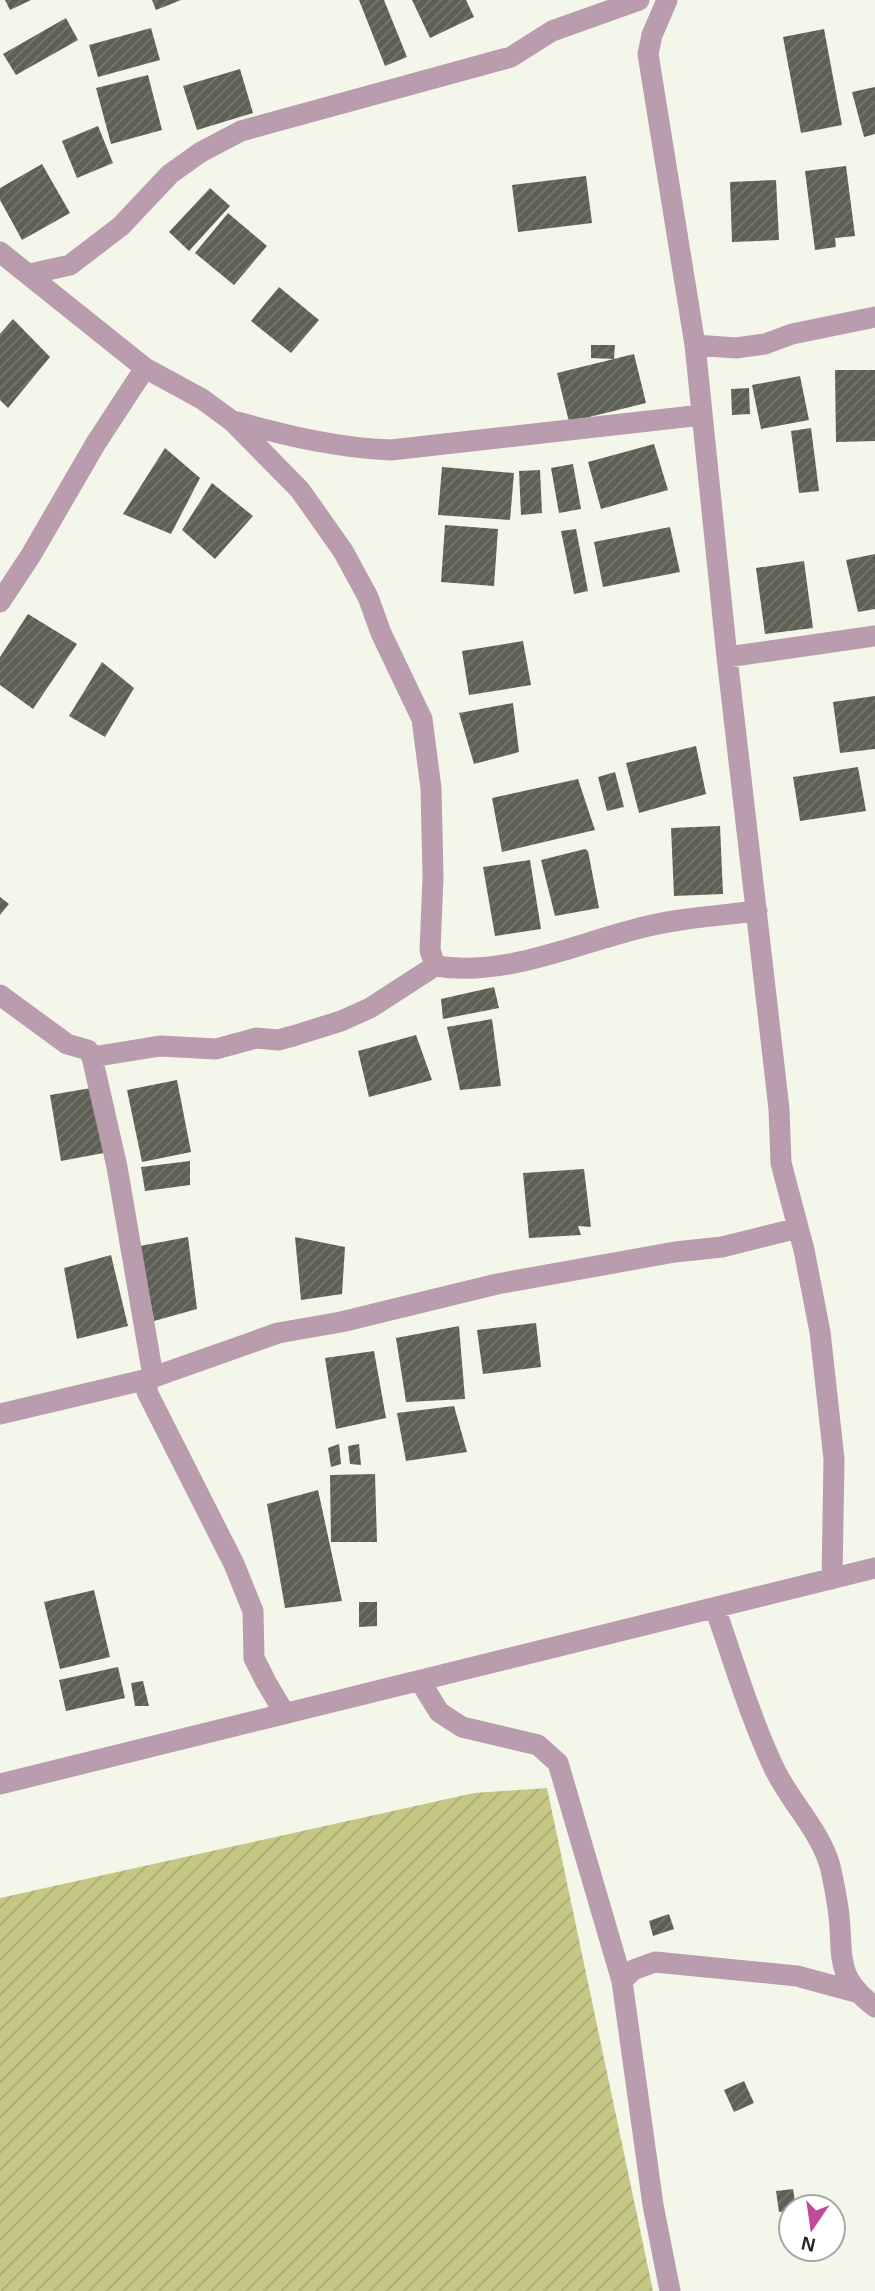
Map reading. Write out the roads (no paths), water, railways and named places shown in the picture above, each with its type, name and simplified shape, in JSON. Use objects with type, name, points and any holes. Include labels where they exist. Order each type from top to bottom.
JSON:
[{"type":"street","points":[[30,274],[70,265],[121,226],[170,174],[201,152],[241,131],[510,57],[552,31],[639,0]]},
{"type":"street","points":[[667,0],[652,35],[648,54],[695,345],[727,657],[779,1109],[781,1163],[820,1332],[834,1459],[832,1579]]},
{"type":"street","points":[[0,252],[145,368],[202,399],[232,421],[300,490],[343,551],[368,597],[381,633],[422,719],[431,788],[433,877],[430,950],[435,966]]},
{"type":"street","points":[[695,345],[736,348],[765,344],[792,334],[875,317]]},
{"type":"street","points":[[0,602],[32,555],[96,443],[145,368]]},
{"type":"street","points":[[232,421],[339,446],[391,450],[702,415]]},
{"type":"street","points":[[727,657],[875,636]]},
{"type":"street","points":[[92,1057],[160,1046],[216,1049],[256,1038],[278,1040],[341,1021],[370,1009],[435,966],[454,969],[490,968],[642,927],[757,911]]},
{"type":"street","points":[[0,995],[67,1044],[88,1051],[92,1057],[117,1167],[150,1377],[147,1392],[234,1564],[253,1611],[254,1658],[285,1714]]},
{"type":"street","points":[[0,1414],[150,1377],[278,1333],[341,1322],[497,1284],[675,1252],[722,1247],[798,1228]]},
{"type":"street","points":[[0,1784],[875,1568]]},
{"type":"street","points":[[715,1608],[753,1718],[775,1770],[820,1841],[829,1864],[839,1909],[839,1943],[843,1969],[856,1992],[875,2007]]},
{"type":"street","points":[[420,1681],[439,1712],[462,1727],[538,1745],[558,1763],[622,1981],[653,2205],[670,2291]]},
{"type":"street","points":[[622,1981],[633,1969],[655,1962],[797,1976],[856,1992]]}]
